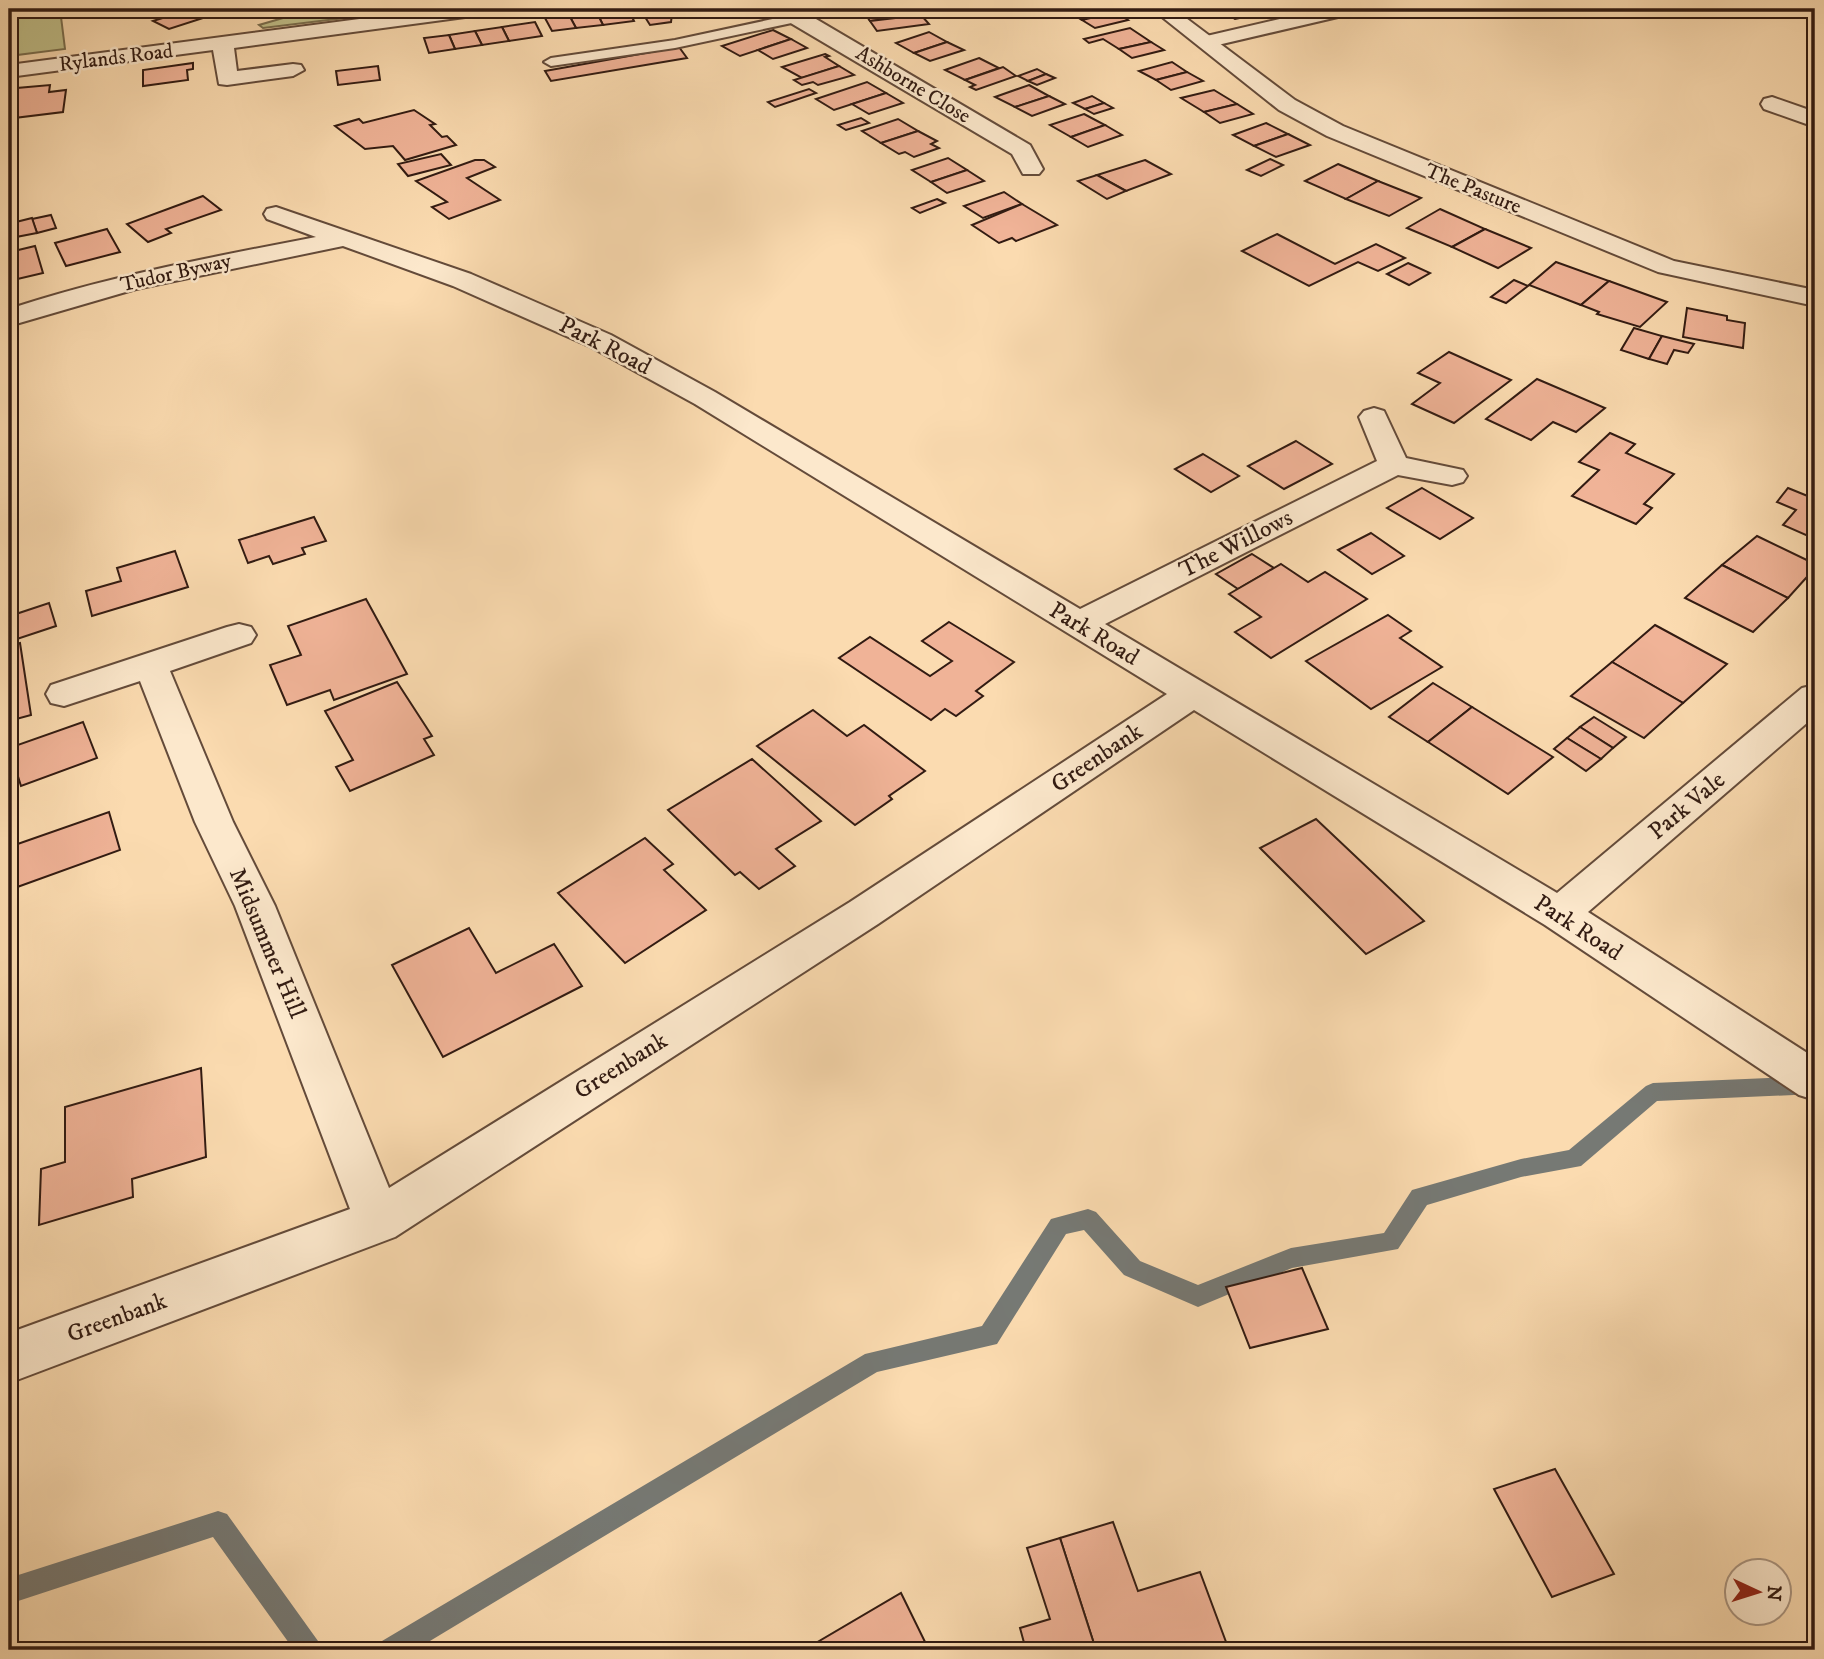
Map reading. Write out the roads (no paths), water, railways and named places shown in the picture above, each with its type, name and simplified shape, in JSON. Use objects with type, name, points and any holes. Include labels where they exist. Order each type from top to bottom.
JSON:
[{"type":"street","name":"Rylands Road","points":[[9,71],[223,45],[413,14],[480,9]]},
{"type":"street","name":"The Pasture","points":[[1162,9],[1287,104],[1335,131],[1667,267],[1815,298]]},
{"type":"street","points":[[1205,43],[1348,9]]},
{"type":"street","name":"Ashborne Close","points":[[792,13],[1022,150],[1031,169]]},
{"type":"street","points":[[223,45],[227,79],[293,70]]},
{"type":"street","points":[[1772,104],[1815,120]]},
{"type":"street","name":"Park Road","points":[[276,214],[462,280],[601,341],[830,472],[1559,914],[1807,1076]]},
{"type":"street","name":"Tudor Byway","points":[[9,318],[60,300],[192,268],[345,238]]},
{"type":"street","points":[[1374,417],[1394,465],[1452,475]]},
{"type":"street","name":"The Willows","points":[[1077,624],[1394,465]]},
{"type":"street","points":[[64,694],[239,635]]},
{"type":"street","name":"Midsummer Hill","points":[[151,666],[214,822],[255,906],[378,1221]]},
{"type":"street","name":"Greenbank","points":[[9,1358],[378,1221],[864,913],[1193,694]]},
{"type":"street","name":"Park Vale","points":[[1559,914],[1815,697]]},
{"type":"lane","points":[[551,62],[675,44],[792,13]]},
{"type":"waterway","points":[[391,1650],[873,1362],[989,1336],[1059,1226],[1088,1219],[1132,1268],[1198,1296],[1291,1258],[1390,1242],[1420,1197],[1521,1168],[1574,1159],[1653,1092],[1815,1085]]},
{"type":"waterway","points":[[9,1591],[218,1523],[309,1650]]}]
